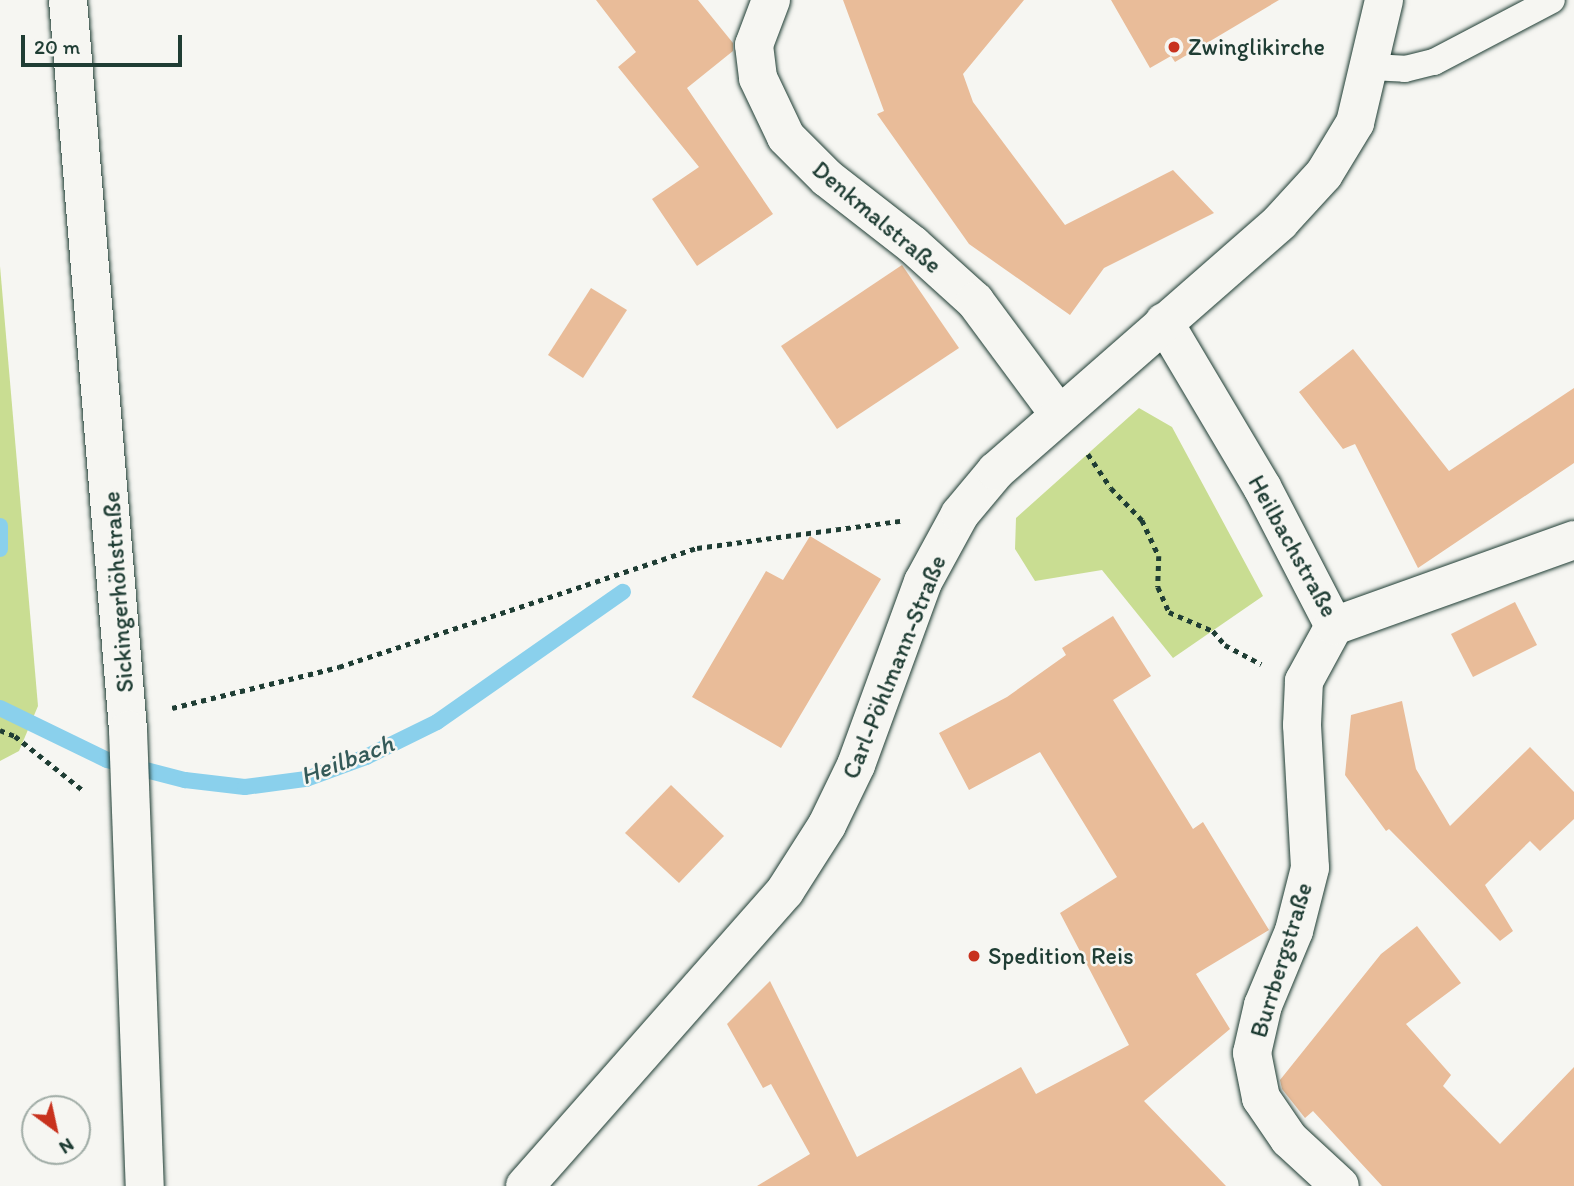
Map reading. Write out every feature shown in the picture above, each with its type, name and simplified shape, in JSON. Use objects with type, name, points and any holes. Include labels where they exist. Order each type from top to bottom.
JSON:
[{"type":"street","name":"Sickingerhöhstraße","points":[[68,0],[128,725],[145,1186]]},
{"type":"street","name":"Denkmalstraße","points":[[771,0],[754,45],[758,78],[786,137],[827,178],[914,245],[975,301],[1058,413]]},
{"type":"street","name":"Carl-Pöhlmann-Straße","points":[[525,1186],[785,891],[827,825],[856,765],[923,582],[960,514],[996,471],[1058,413],[1280,222],[1324,174],[1355,123],[1371,67],[1384,0]]},
{"type":"street","name":"Heilbachstraße","points":[[1164,322],[1262,487],[1334,625],[1574,540]]},
{"type":"street","name":"Burrbergstraße","points":[[1334,625],[1304,681],[1302,725],[1310,868],[1294,931],[1264,1005],[1252,1054],[1261,1098],[1289,1139],[1340,1186]]},
{"type":"lane","points":[[1371,67],[1405,69],[1434,62],[1552,0]]},
{"type":"path","points":[[1058,413],[1111,488],[1142,520],[1159,556],[1158,587],[1169,612],[1213,631],[1248,659],[1304,681]]},
{"type":"path","points":[[128,725],[339,667],[697,548],[960,514]]},
{"type":"path","points":[[0,730],[15,736],[87,793]]},
{"type":"green space","points":[[0,266],[38,706],[19,751],[0,761]]},
{"type":"green space","points":[[1139,408],[1172,427],[1263,596],[1173,658],[1102,570],[1035,581],[1015,549],[1016,518]]},
{"type":"building","points":[[596,0],[698,0],[733,43],[733,51],[687,88],[773,214],[697,266],[652,199],[699,167],[618,67],[636,52]]},
{"type":"building","points":[[843,0],[1024,0],[963,74],[973,102],[1065,225],[1173,170],[1214,213],[1104,268],[1070,315],[969,244],[877,114],[884,111]]},
{"type":"building","name":"Zwinglikirche","points":[[1111,0],[1279,0],[1175,62],[1171,56],[1150,68]]},
{"type":"building","points":[[902,265],[959,348],[837,429],[781,346]]},
{"type":"building","points":[[591,288],[627,310],[583,378],[548,355]]},
{"type":"building","points":[[1353,349],[1449,471],[1574,388],[1574,463],[1418,568],[1355,444],[1343,449],[1299,392]]},
{"type":"building","points":[[810,536],[881,579],[781,748],[692,697],[766,571],[783,580]]},
{"type":"building","points":[[1515,602],[1537,645],[1473,677],[1451,634]]},
{"type":"building","points":[[1113,616],[1151,676],[1113,700],[1193,829],[1203,822],[1269,930],[1196,974],[1230,1029],[1144,1101],[1226,1186],[757,1186],[810,1154],[771,1084],[763,1088],[727,1024],[770,981],[857,1157],[1021,1067],[1036,1094],[1129,1045],[1060,913],[1117,877],[1040,752],[969,790],[939,733],[1007,697],[1066,655],[1062,648]]},
{"type":"building","points":[[1402,701],[1416,769],[1450,826],[1530,747],[1574,792],[1574,819],[1540,851],[1530,841],[1485,885],[1513,931],[1500,941],[1389,829],[1386,831],[1345,775],[1351,715]]},
{"type":"building","points":[[671,785],[724,836],[679,883],[625,833]]},
{"type":"building","points":[[1417,926],[1461,983],[1406,1024],[1451,1075],[1443,1086],[1500,1144],[1574,1067],[1574,1186],[1382,1186],[1313,1111],[1305,1118],[1282,1089],[1280,1080],[1381,954]]},
{"type":"waterway","points":[[0,526],[0,549]]},
{"type":"waterway","name":"Heilbach","points":[[0,708],[107,760],[185,780],[245,787],[306,779],[366,757],[437,722],[623,592]]},
{"type":"place","name":"Zwinglikirche","points":[[1174,47]]},
{"type":"place","name":"Spedition Reis","points":[[974,956]]}]
